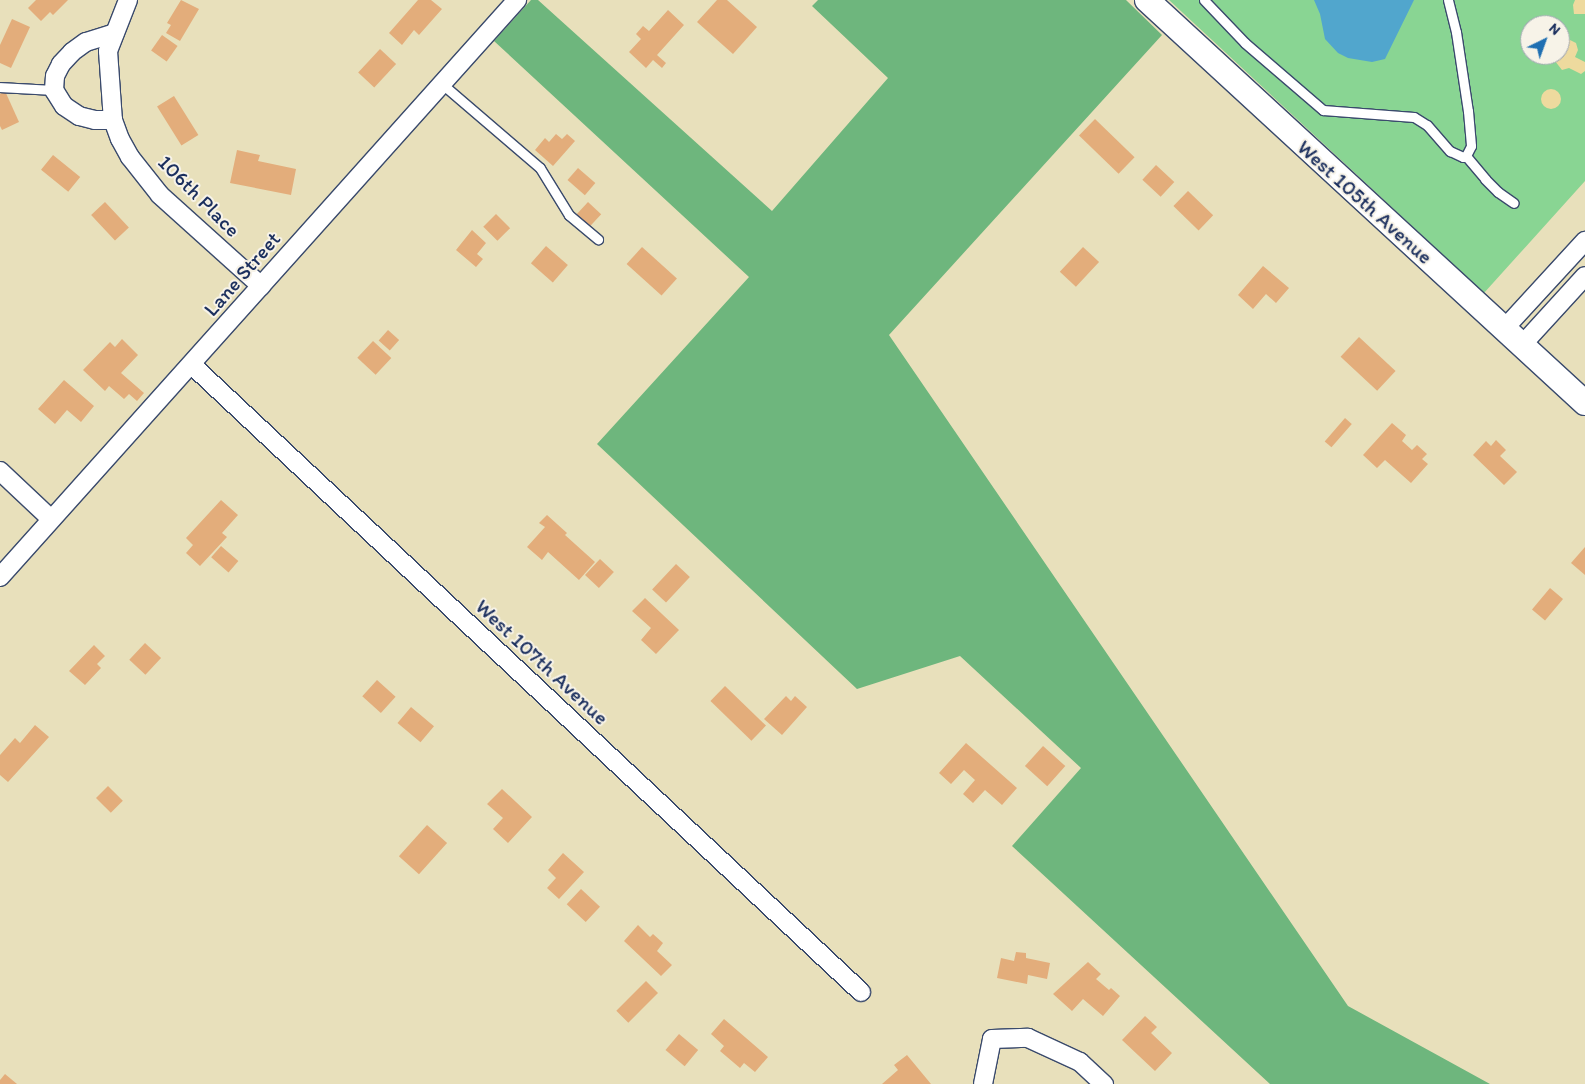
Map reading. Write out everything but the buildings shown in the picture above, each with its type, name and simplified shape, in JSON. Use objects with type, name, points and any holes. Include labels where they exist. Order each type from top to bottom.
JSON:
[{"type":"street","points":[[115,33],[86,42],[72,52],[61,64],[55,76],[54,90],[64,106],[79,116],[95,120],[113,120],[108,51],[128,0]]},
{"type":"street","name":"Lane Street","points":[[0,577],[192,365],[441,82],[517,0]]},
{"type":"street","name":"West 105th Avenue","points":[[1147,0],[1585,403]]},
{"type":"street","name":"106th Place","points":[[113,120],[130,157],[160,195],[260,286]]},
{"type":"street","points":[[1504,329],[1585,241]]},
{"type":"street","points":[[1522,345],[1585,276]]},
{"type":"street","name":"West 107th Avenue","points":[[192,365],[861,992]]},
{"type":"street","points":[[0,471],[52,519]]},
{"type":"street","points":[[983,1084],[992,1039],[1028,1038],[1080,1062],[1104,1084]]},
{"type":"lane","points":[[1204,0],[1245,43],[1323,110],[1414,118],[1427,125],[1450,151],[1463,157],[1466,156],[1498,192],[1514,202]]},
{"type":"lane","points":[[1448,0],[1456,32],[1468,111],[1471,146],[1466,156]]},
{"type":"lane","points":[[441,82],[540,168],[569,215],[598,240]]},
{"type":"lane","points":[[0,87],[54,90]]},
{"type":"green space","points":[[531,0],[538,0],[772,211],[888,78],[812,6],[818,0],[1126,0],[1162,35],[889,335],[1348,1006],[1490,1084],[1270,1084],[1012,846],[1081,768],[960,656],[857,689],[597,444],[749,277],[494,41]]},
{"type":"green space","points":[[1169,0],[1585,0],[1585,181],[1484,293]]},
{"type":"sand","points":[[1575,0],[1585,0],[1585,14],[1574,14],[1573,5]]},
{"type":"sand","points":[[1570,40],[1576,43],[1578,50],[1575,57],[1585,62],[1585,71],[1581,74],[1569,68],[1562,70],[1558,65],[1570,65]]},
{"type":"sand","points":[[1551,89],[1558,92],[1561,99],[1558,106],[1551,109],[1544,106],[1541,99],[1544,92]]},
{"type":"water","points":[[1314,0],[1414,0],[1385,59],[1372,62],[1348,58],[1338,53],[1325,39],[1320,14]]}]
